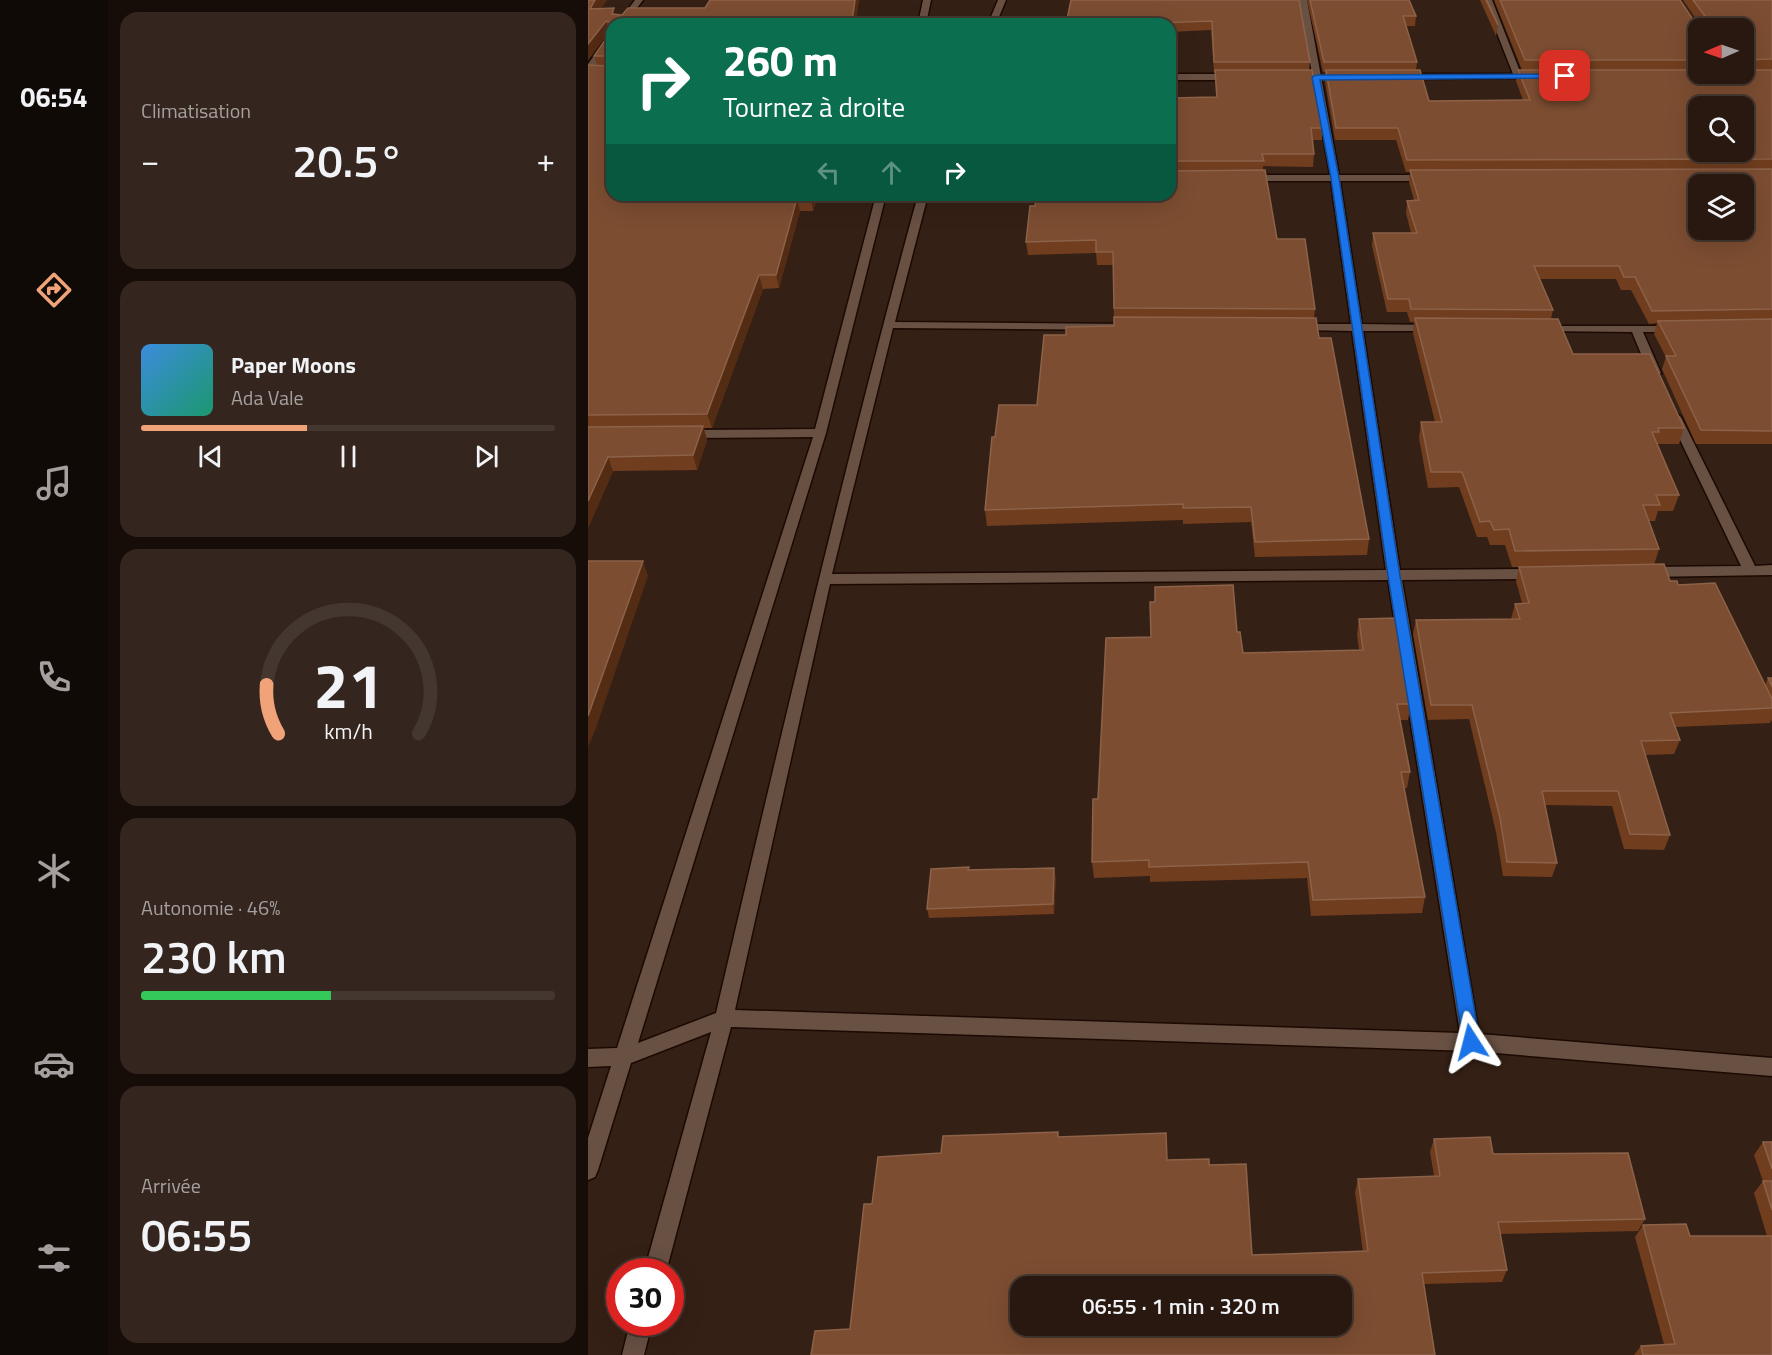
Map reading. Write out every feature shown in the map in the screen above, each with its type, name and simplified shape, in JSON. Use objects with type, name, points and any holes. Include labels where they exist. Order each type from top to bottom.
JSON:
[{"type":"street","points":[[626,18],[639,0]]},
{"type":"street","points":[[923,18],[927,0]]},
{"type":"street","points":[[994,18],[1002,0]]},
{"type":"street","points":[[1303,0],[1335,178],[1394,576],[1471,1042]]},
{"type":"street","points":[[1488,0],[1518,76]]},
{"type":"street","points":[[591,72],[606,47]]},
{"type":"street","points":[[1399,77],[1542,76]]},
{"type":"street","points":[[1176,77],[1248,77]]},
{"type":"street","points":[[1241,178],[1441,178]]},
{"type":"street","points":[[588,1170],[820,433],[879,201]]},
{"type":"street","points":[[659,1258],[724,1018],[824,579],[920,201]]},
{"type":"street","points":[[889,325],[1147,327]]},
{"type":"street","points":[[1288,327],[1439,328]]},
{"type":"street","points":[[1532,329],[1693,328]]},
{"type":"street","points":[[1636,329],[1749,570]]},
{"type":"street","points":[[669,434],[820,433]]},
{"type":"street","points":[[1631,572],[1772,570]]},
{"type":"street","points":[[824,579],[1548,573]]},
{"type":"street","points":[[588,1058],[623,1058],[724,1018],[1471,1042],[1772,1067]]},
{"type":"street","points":[[633,1355],[638,1336]]},
{"type":"building","points":[[588,0],[595,0],[590,9],[614,8],[612,14],[622,15],[628,8],[705,8],[710,0],[855,0],[852,18],[606,18],[588,44]]},
{"type":"building","points":[[1071,0],[1299,0],[1310,62],[1214,62],[1212,21],[1176,22],[1176,18],[1067,18]]},
{"type":"building","points":[[1310,0],[1409,0],[1416,16],[1403,16],[1417,62],[1324,62]]},
{"type":"building","points":[[1500,0],[1680,0],[1692,18],[1688,18],[1688,60],[1525,60]]},
{"type":"building","points":[[1693,0],[1772,0],[1772,59],[1754,60],[1754,18],[1704,18]]},
{"type":"building","points":[[606,39],[606,56],[594,56]]},
{"type":"building","points":[[588,65],[606,66],[606,201],[796,201],[776,275],[759,275],[707,414],[588,415]]},
{"type":"building","points":[[1215,70],[1312,70],[1322,128],[1311,128],[1314,154],[1262,154],[1264,161],[1176,161],[1176,98],[1217,97]]},
{"type":"building","points":[[1326,70],[1420,70],[1429,101],[1530,100],[1518,70],[1688,70],[1688,84],[1754,84],[1754,70],[1772,70],[1772,159],[1754,159],[1754,96],[1688,96],[1688,159],[1407,160],[1398,128],[1336,128]]},
{"type":"building","points":[[1772,169],[1772,309],[1652,311],[1635,277],[1624,277],[1619,266],[1534,266],[1553,310],[1411,309],[1409,299],[1388,299],[1373,233],[1417,233],[1407,201],[1419,200],[1410,170]]},
{"type":"building","points":[[1265,170],[1277,239],[1305,239],[1315,309],[1114,308],[1113,252],[1096,252],[1096,240],[1026,242],[1030,206],[1035,206],[1035,201],[1176,201],[1176,171]]},
{"type":"building","points":[[1114,317],[1316,318],[1319,338],[1331,338],[1369,539],[1255,542],[1251,507],[1183,508],[1183,504],[985,510],[992,437],[995,437],[999,405],[1037,405],[1044,335],[1066,335],[1066,327],[1114,326]]},
{"type":"building","points":[[1415,318],[1558,319],[1573,354],[1650,354],[1684,428],[1658,428],[1659,432],[1652,432],[1679,495],[1656,495],[1660,505],[1643,505],[1659,549],[1515,551],[1509,529],[1494,530],[1490,521],[1480,522],[1462,472],[1431,472],[1421,422],[1442,422]]},
{"type":"building","points":[[1772,319],[1772,431],[1701,430],[1666,356],[1676,356],[1658,321]]},
{"type":"building","points":[[703,426],[693,455],[608,457],[588,501],[588,427]]},
{"type":"building","points":[[588,561],[643,561],[588,716]]},
{"type":"building","points":[[1664,564],[1670,581],[1677,581],[1678,585],[1715,583],[1772,699],[1772,708],[1670,713],[1680,740],[1641,741],[1670,835],[1630,834],[1618,791],[1542,791],[1557,863],[1507,862],[1500,818],[1472,705],[1431,705],[1416,620],[1520,619],[1515,604],[1529,603],[1519,567]]},
{"type":"building","points":[[1233,585],[1237,632],[1240,632],[1243,653],[1363,650],[1359,619],[1397,618],[1411,704],[1397,704],[1410,772],[1401,772],[1425,897],[1313,900],[1308,862],[1149,867],[1149,860],[1092,862],[1093,799],[1098,799],[1106,638],[1151,637],[1150,602],[1155,602],[1155,587]]},
{"type":"building","points":[[969,867],[968,870],[1054,868],[1053,904],[927,909],[931,869]]},
{"type":"building","points":[[1058,1132],[1058,1137],[1166,1133],[1167,1160],[1209,1159],[1209,1165],[1246,1164],[1252,1255],[1368,1251],[1358,1179],[1440,1176],[1434,1139],[1490,1137],[1493,1154],[1628,1153],[1645,1219],[1498,1222],[1507,1270],[1422,1273],[1435,1355],[811,1355],[815,1331],[850,1329],[864,1204],[872,1204],[878,1157],[941,1153],[943,1136]]},
{"type":"building","points":[[1763,1142],[1772,1142],[1772,1169]]},
{"type":"building","points":[[1763,1181],[1772,1181],[1772,1210]]},
{"type":"building","points":[[1686,1224],[1690,1236],[1772,1236],[1772,1355],[1643,1355],[1641,1346],[1675,1344],[1643,1225]]},
{"type":"route","points":[[1471,1042],[1394,576],[1335,178],[1316,77],[1565,76]]}]
